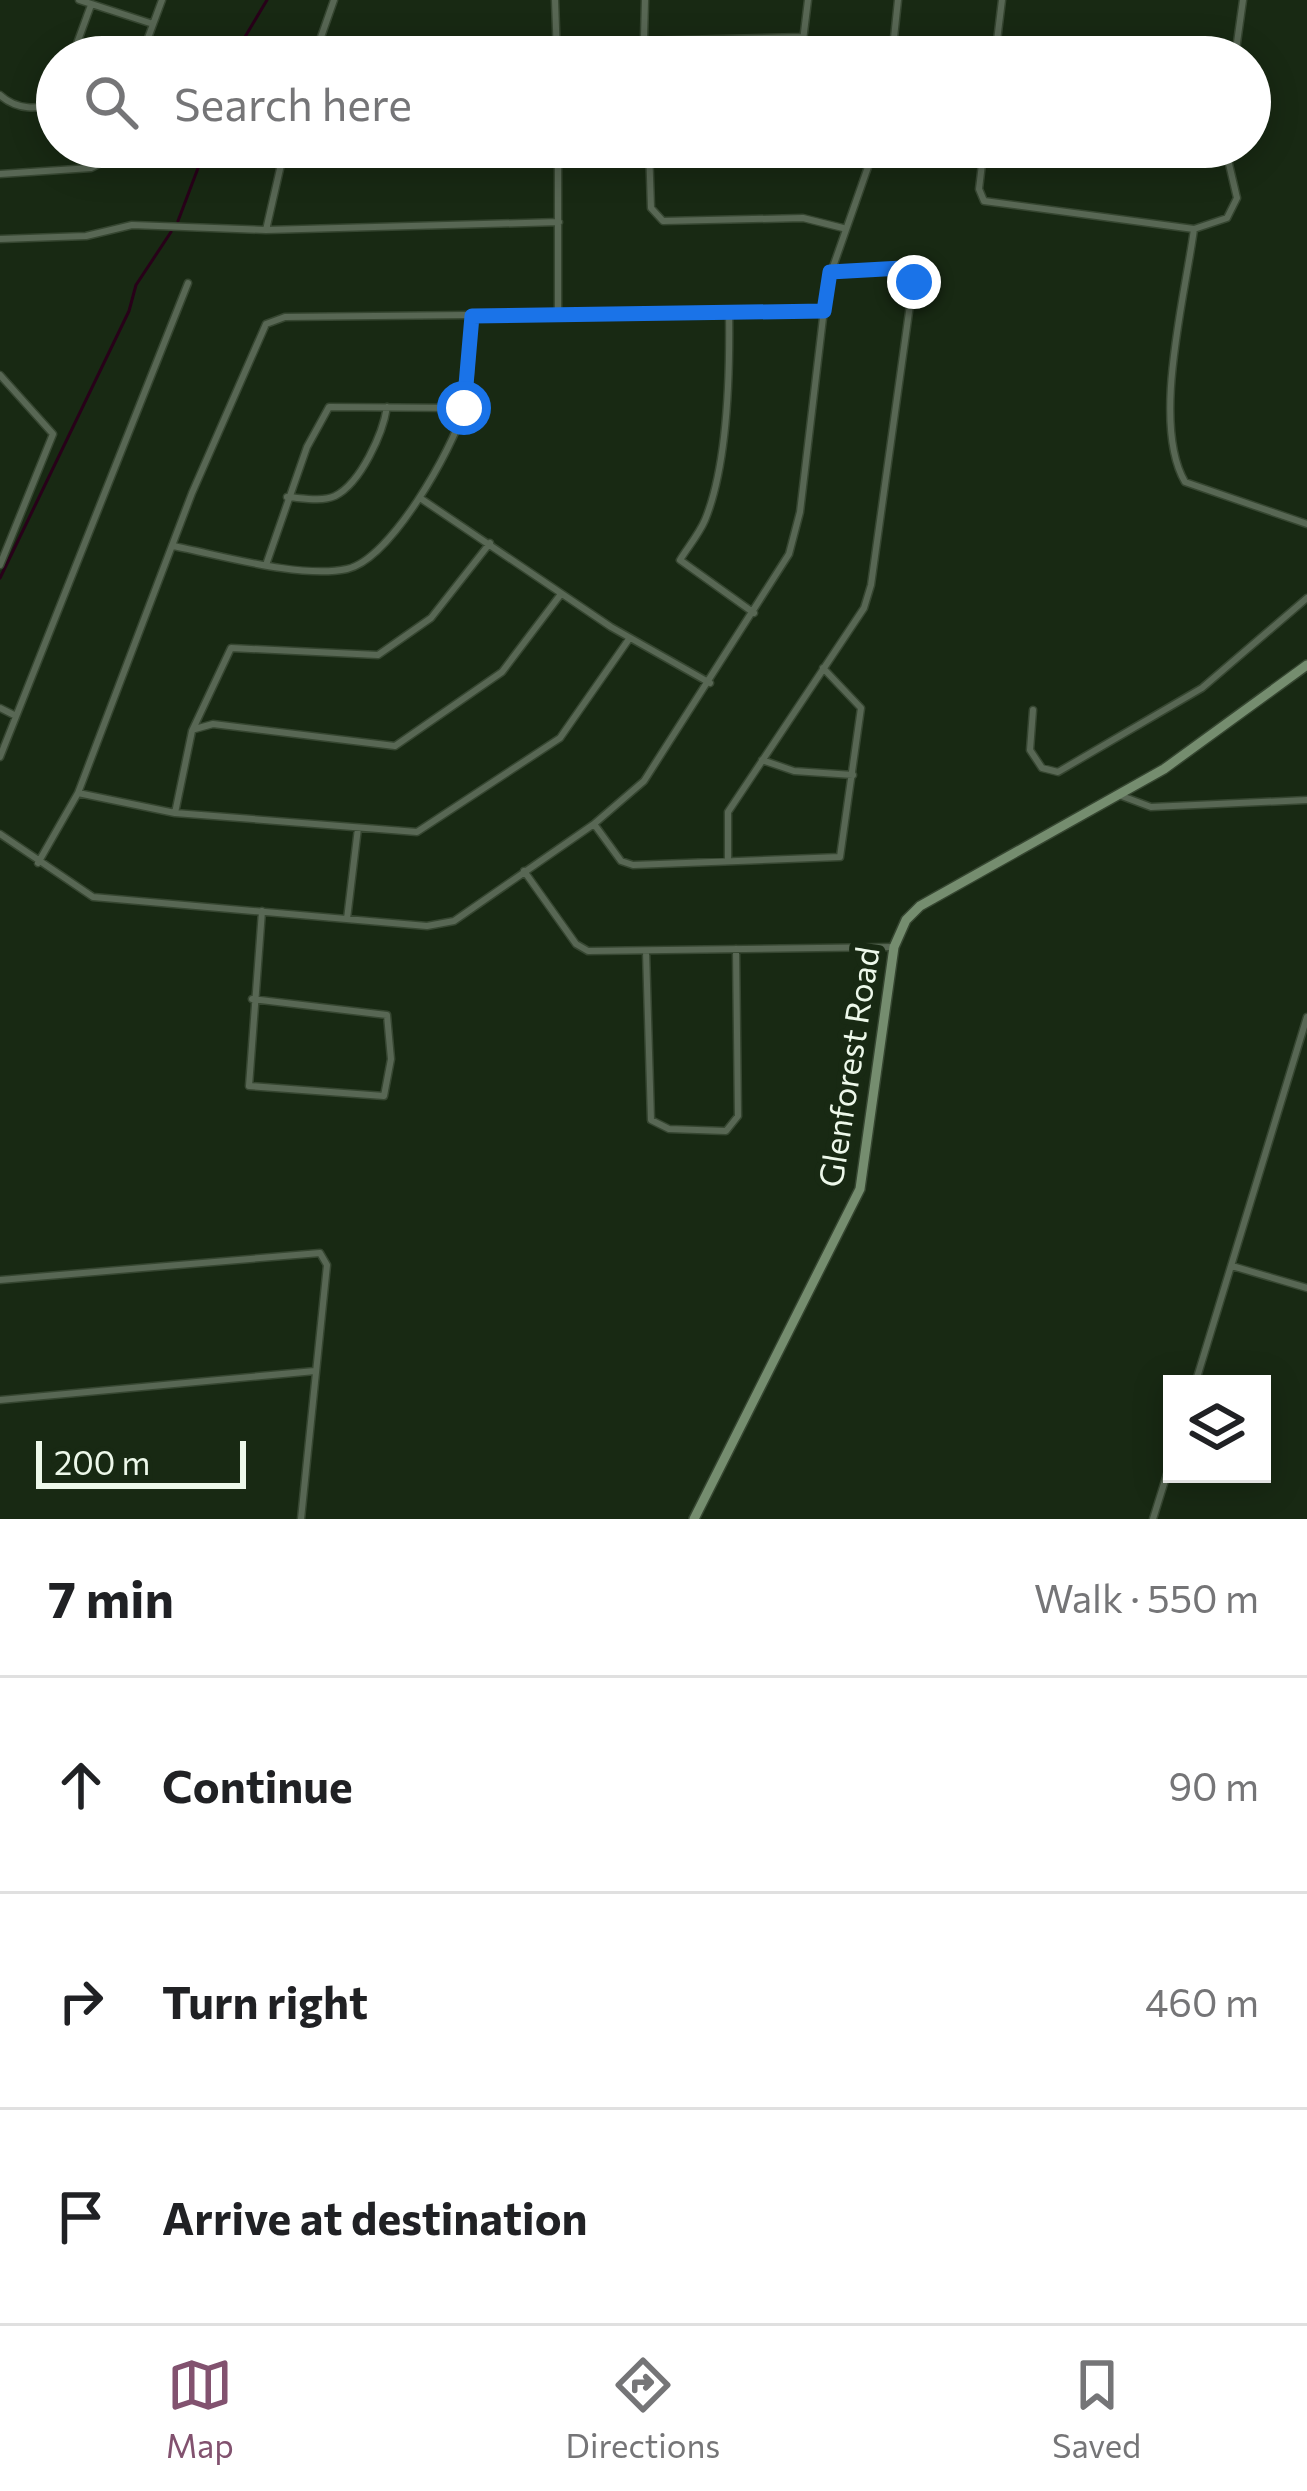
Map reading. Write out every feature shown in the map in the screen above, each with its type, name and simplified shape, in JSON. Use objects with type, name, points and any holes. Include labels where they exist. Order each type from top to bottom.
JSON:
[{"type":"street","points":[[79,0],[152,24]]},
{"type":"street","points":[[148,36],[162,0]]},
{"type":"street","points":[[321,36],[334,0]]},
{"type":"street","points":[[555,0],[557,36]]},
{"type":"street","points":[[644,36],[645,0]]},
{"type":"street","points":[[803,36],[808,0]]},
{"type":"street","points":[[894,36],[898,0]]},
{"type":"street","points":[[998,36],[1002,0]]},
{"type":"street","points":[[1238,36],[1243,0]]},
{"type":"street","points":[[81,36],[92,4]]},
{"type":"street","points":[[0,95],[20,107],[36,104]]},
{"type":"street","points":[[0,174],[91,168]]},
{"type":"street","points":[[266,230],[280,168]]},
{"type":"street","points":[[558,168],[558,315]]},
{"type":"street","points":[[649,168],[650,203],[663,221],[803,218],[844,229]]},
{"type":"street","points":[[0,835],[93,897],[442,925],[594,824],[644,781],[789,554],[798,527],[830,272],[866,168]]},
{"type":"street","points":[[982,168],[979,189],[984,201],[1194,229],[1227,218],[1237,198],[1230,168]]},
{"type":"street","points":[[0,239],[86,236],[132,225],[266,230],[559,223]]},
{"type":"street","points":[[1194,229],[1170,418],[1173,461],[1185,482],[1307,524]]},
{"type":"street","points":[[728,860],[726,816],[870,593],[914,282],[911,272],[902,268],[830,272]]},
{"type":"street","points":[[0,757],[188,283]]},
{"type":"street","points":[[729,310],[715,482],[704,521],[680,560],[754,614]]},
{"type":"street","points":[[38,863],[78,793],[238,378],[266,324],[285,317],[824,311]]},
{"type":"street","points":[[173,546],[267,564],[354,566],[376,550],[418,497],[464,408],[472,316]]},
{"type":"street","points":[[0,374],[53,434],[0,565]]},
{"type":"street","points":[[267,564],[287,497],[329,407],[464,408]]},
{"type":"street","points":[[287,497],[329,499],[342,492],[383,431],[387,407]]},
{"type":"street","points":[[418,497],[629,639],[710,683]]},
{"type":"street","points":[[176,813],[192,731],[235,646],[378,655],[431,618],[490,542]]},
{"type":"street","points":[[192,731],[213,724],[395,746],[502,672],[562,594]]},
{"type":"street","points":[[1033,710],[1030,750],[1042,768],[1058,772],[1202,688],[1307,598]]},
{"type":"street","points":[[78,793],[176,813],[417,832],[555,743],[629,639]]},
{"type":"street","name":"Glenforest Road","points":[[694,1519],[860,1189],[901,927],[920,906],[1119,796],[1222,732],[1307,665]]},
{"type":"street","points":[[594,824],[628,865],[840,857],[860,704],[823,668]]},
{"type":"street","points":[[0,708],[16,716]]},
{"type":"street","points":[[760,760],[794,771],[853,775]]},
{"type":"street","points":[[1119,796],[1151,808],[1307,800]]},
{"type":"street","points":[[346,919],[358,828]]},
{"type":"street","points":[[524,871],[583,949],[895,947]]},
{"type":"street","points":[[252,999],[387,1015],[391,1059],[384,1096],[249,1086],[252,999],[262,910]]},
{"type":"street","points":[[646,951],[651,1120],[669,1130],[726,1131],[738,1116],[736,949]]},
{"type":"street","points":[[1198,1375],[1307,1017]]},
{"type":"street","points":[[0,1280],[320,1253],[327,1264],[301,1519]]},
{"type":"street","points":[[1232,1266],[1307,1288]]},
{"type":"street","points":[[0,1400],[315,1371]]},
{"type":"street","points":[[1153,1519],[1164,1483]]},
{"type":"waterway","points":[[246,36],[267,0]]},
{"type":"waterway","points":[[178,221],[198,168]]},
{"type":"waterway","points":[[0,578],[129,311],[136,285],[171,232]]},
{"type":"route","points":[[464,408],[472,316],[824,311],[830,272],[902,268],[911,272],[914,282]]}]
